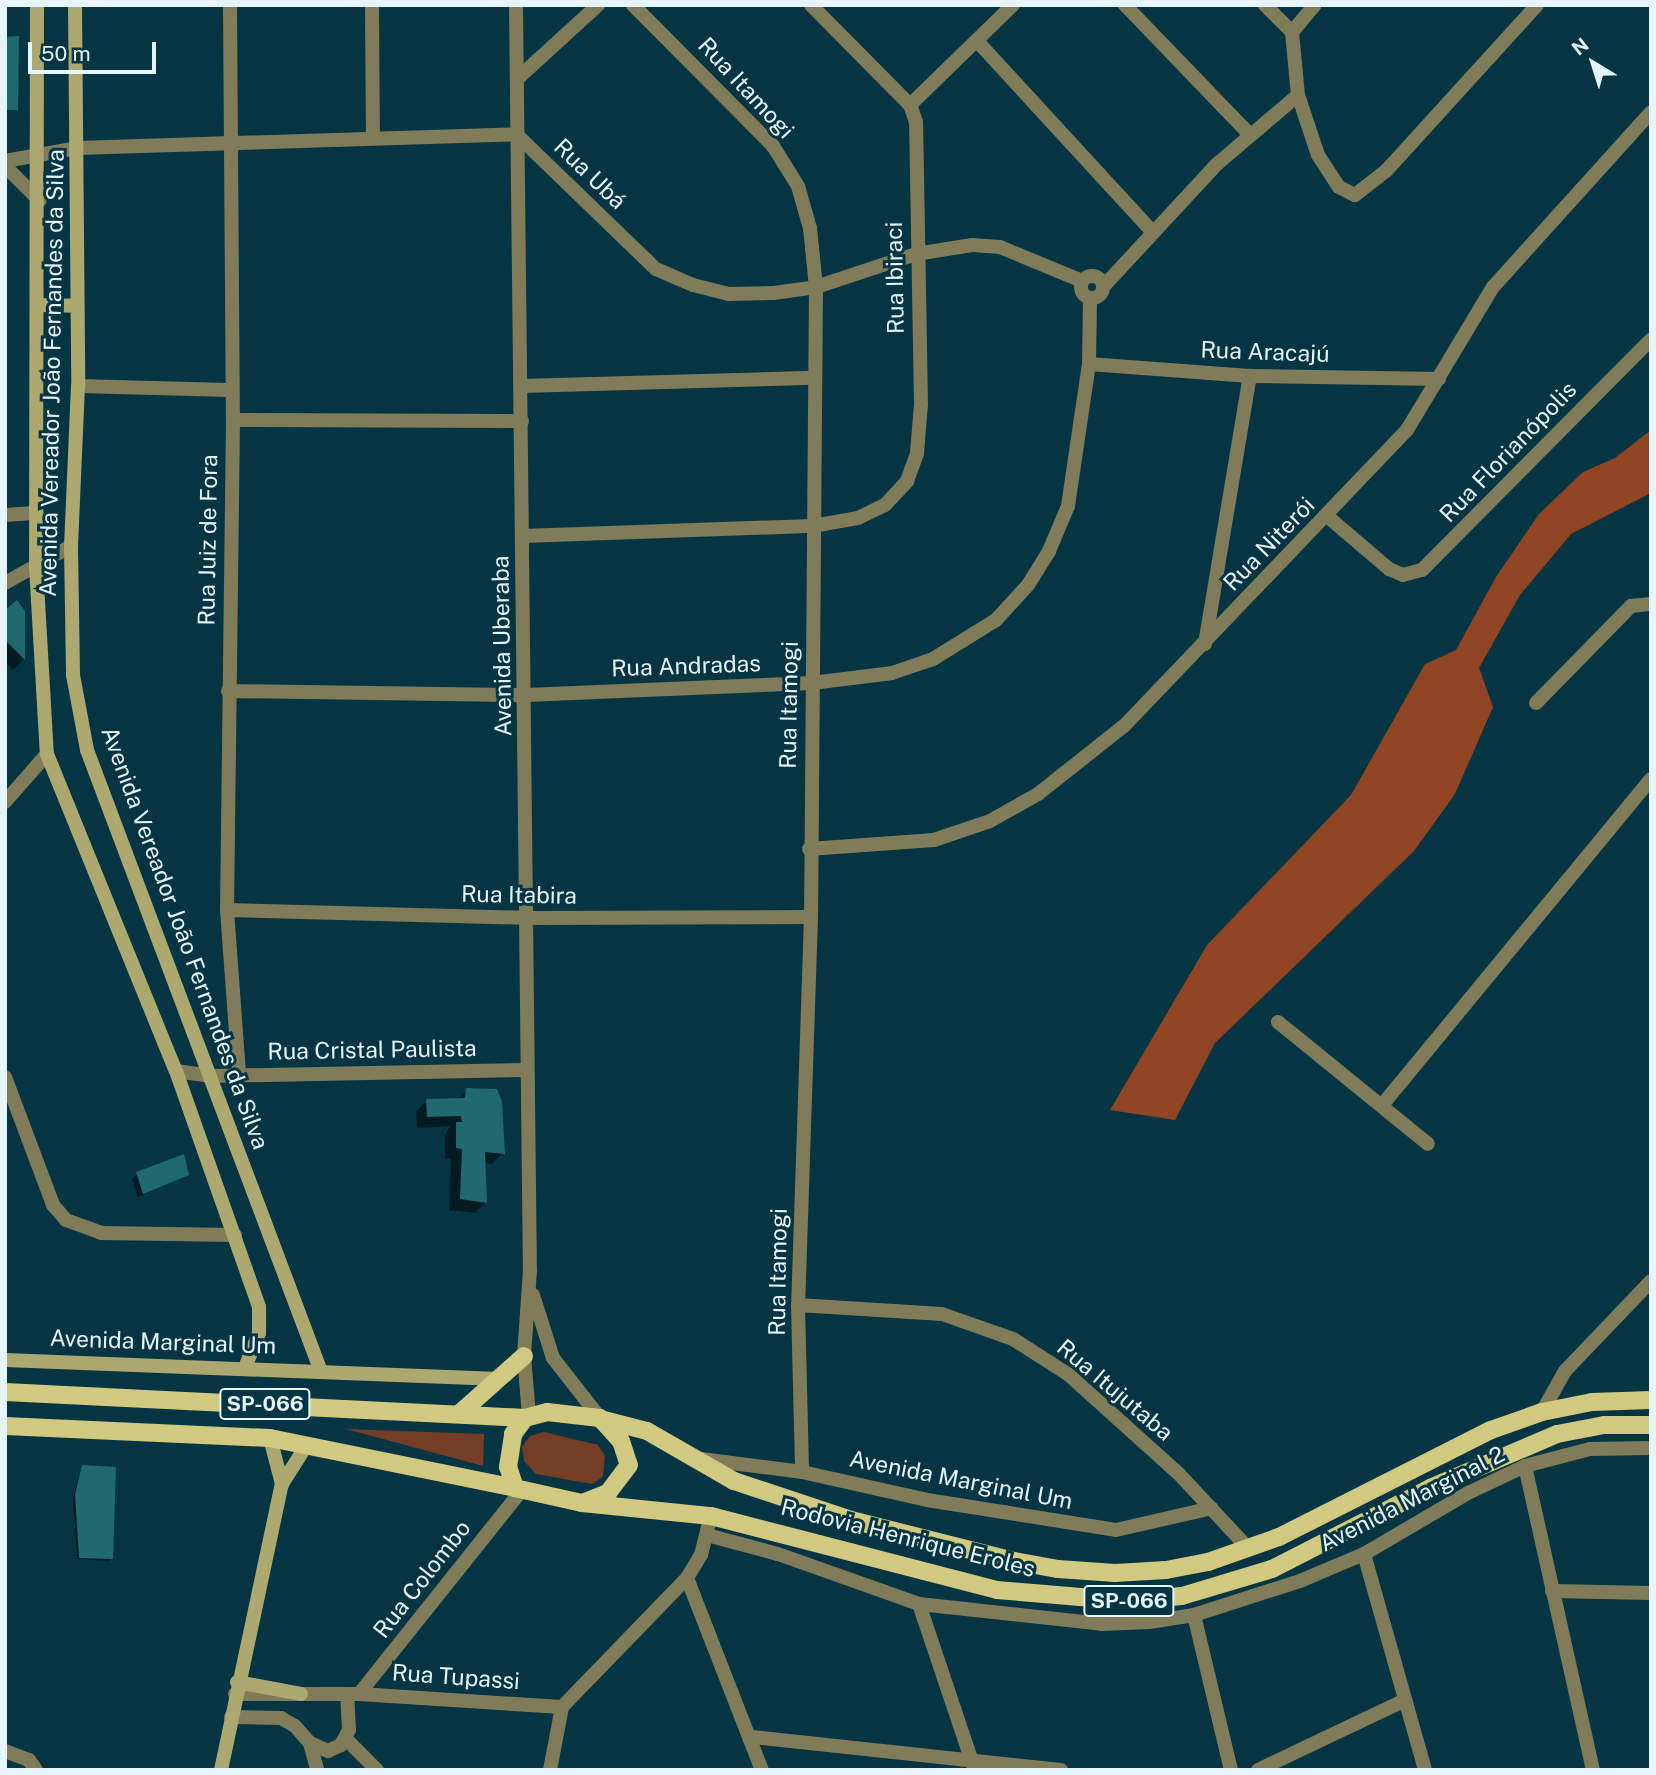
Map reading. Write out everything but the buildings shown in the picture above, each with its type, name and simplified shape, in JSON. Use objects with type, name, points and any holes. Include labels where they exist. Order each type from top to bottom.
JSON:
[{"type":"main road","name":"Avenida Vereador João Fernandes da Silva","points":[[37,5],[40,201],[36,566],[47,754],[176,1071],[259,1307],[259,1333],[245,1368]]},
{"type":"main road","name":"Avenida Vereador João Fernandes da Silva","points":[[75,5],[78,386],[71,546],[73,676],[87,750],[320,1369]]},
{"type":"main road","points":[[38,305],[77,306]]},
{"type":"main road","points":[[459,1414],[524,1356]]},
{"type":"main road","name":"Avenida Marginal Um","points":[[5,1360],[320,1369],[500,1379]]},
{"type":"main road","name":"SP-066","points":[[5,1392],[527,1417],[547,1412],[602,1419]]},
{"type":"main road","name":"Rodovia Henrique Eroles","points":[[602,1419],[647,1431],[700,1459],[734,1481],[851,1520],[925,1541],[1058,1570],[1166,1570],[1248,1548],[1363,1498],[1491,1430],[1542,1412],[1592,1402],[1651,1400]]},
{"type":"main road","points":[[517,1490],[508,1452],[513,1434],[527,1417]]},
{"type":"main road","points":[[582,1503],[608,1493],[629,1465],[626,1450],[602,1419]]},
{"type":"main road","name":"Rodovia Henrique Eroles","points":[[582,1503],[711,1516],[997,1590],[1071,1598],[1156,1599],[1182,1596],[1272,1569],[1430,1488],[1557,1434],[1604,1425],[1651,1425]]},
{"type":"main road","name":"SP-066","points":[[5,1426],[270,1438],[582,1503]]},
{"type":"main road","points":[[270,1438],[282,1484]]},
{"type":"main road","points":[[221,1770],[236,1688],[282,1484],[306,1446]]},
{"type":"main road","points":[[236,1688],[295,1695]]},
{"type":"street","name":"Rua Juiz de Fora","points":[[230,5],[233,141],[229,390],[233,420],[227,910],[239,1075]]},
{"type":"street","points":[[372,5],[373,136]]},
{"type":"street","name":"Avenida Uberaba","points":[[516,5],[526,695],[524,918],[530,1286],[524,1356],[527,1417]]},
{"type":"street","points":[[517,79],[598,5]]},
{"type":"street","name":"Rua Itamogi","points":[[633,5],[773,146],[798,186],[810,228],[816,287],[809,849],[811,917],[798,1305],[802,1472]]},
{"type":"street","points":[[811,5],[910,105],[978,42],[1013,5]]},
{"type":"street","points":[[1125,5],[1250,135]]},
{"type":"street","points":[[1265,5],[1292,32],[1298,96],[1330,177],[1349,194],[1361,194],[1537,5]]},
{"type":"street","points":[[1292,32],[1315,5]]},
{"type":"street","points":[[978,42],[1153,232]]},
{"type":"street","points":[[1102,287],[1095,277],[1082,281],[1082,292],[1090,298],[1100,294],[1102,287],[1153,232],[1250,135],[1298,96]]},
{"type":"street","name":"Rua Ibiraci","points":[[523,536],[813,526],[858,518],[885,505],[907,481],[917,453],[920,404],[916,122],[910,105]]},
{"type":"street","name":"Rua Niterói","points":[[809,849],[934,839],[990,821],[1082,761],[1205,644],[1407,430],[1493,287],[1651,112]]},
{"type":"street","points":[[40,201],[5,164],[40,152],[77,148],[373,136],[516,134]]},
{"type":"street","name":"Rua Ubá","points":[[516,134],[656,269],[728,294],[816,287],[916,254],[972,245],[1000,247],[1082,281]]},
{"type":"street","name":"Rua Andradas","points":[[228,691],[526,695],[812,683],[892,673],[933,659],[974,638],[1028,585],[1068,506],[1089,365],[1090,298]]},
{"type":"street","name":"Rua Florianópolis","points":[[1327,516],[1389,569],[1411,575],[1432,563],[1651,338]]},
{"type":"street","name":"Rua Aracajú","points":[[1089,365],[1250,376],[1439,379]]},
{"type":"street","points":[[1205,644],[1250,376]]},
{"type":"street","points":[[521,386],[815,378]]},
{"type":"street","points":[[78,386],[229,390]]},
{"type":"street","points":[[233,420],[522,421]]},
{"type":"street","points":[[5,515],[37,513]]},
{"type":"street","points":[[5,583],[71,546]]},
{"type":"street","points":[[1536,703],[1631,606],[1651,604]]},
{"type":"street","points":[[5,802],[47,754]]},
{"type":"street","points":[[1384,1104],[1651,779]]},
{"type":"street","name":"Rua Itabira","points":[[227,910],[524,918],[811,917]]},
{"type":"street","points":[[1278,1022],[1384,1104],[1428,1144]]},
{"type":"street","name":"Rua Cristal Paulista","points":[[176,1071],[211,1076],[527,1070]]},
{"type":"street","points":[[5,1077],[53,1205],[66,1220],[102,1233],[235,1235]]},
{"type":"street","points":[[1542,1412],[1565,1371],[1651,1282]]},
{"type":"street","name":"Avenida Uberaba","points":[[530,1286],[553,1358],[602,1419]]},
{"type":"street","name":"Rua Itujutaba","points":[[798,1305],[942,1314],[1013,1339],[1069,1375],[1212,1508],[1248,1548]]},
{"type":"street","name":"Avenida Marginal 2","points":[[707,1535],[815,1565],[919,1604],[1102,1624],[1194,1615],[1300,1581],[1364,1554],[1468,1493],[1525,1466],[1590,1449],[1651,1448]]},
{"type":"street","name":"Avenida Marginal Um","points":[[700,1459],[802,1472],[940,1502],[1116,1530],[1212,1508]]},
{"type":"street","points":[[1525,1466],[1593,1770]]},
{"type":"street","name":"Rua Colombo","points":[[353,1694],[517,1490]]},
{"type":"street","points":[[550,1770],[562,1707],[687,1578],[707,1535],[711,1516]]},
{"type":"street","points":[[1364,1554],[1425,1770]]},
{"type":"street","points":[[687,1578],[762,1770]]},
{"type":"street","points":[[1552,1591],[1651,1592]]},
{"type":"street","points":[[919,1604],[973,1764]]},
{"type":"street","points":[[1194,1615],[1231,1770]]},
{"type":"street","points":[[231,1717],[263,1715],[287,1721],[310,1744],[328,1751],[346,1739],[353,1694]]},
{"type":"street","name":"Rua Tupassi","points":[[295,1695],[353,1694],[562,1707]]},
{"type":"street","points":[[287,1721],[295,1695]]},
{"type":"street","points":[[1258,1770],[1404,1700]]},
{"type":"street","points":[[751,1737],[973,1764],[1061,1770]]},
{"type":"street","points":[[346,1739],[377,1770]]},
{"type":"street","points":[[310,1744],[317,1770]]},
{"type":"street","points":[[5,1751],[29,1760],[36,1770]]},
{"type":"shaded area","points":[[1651,430],[1651,493],[1571,534],[1520,595],[1479,668],[1493,707],[1455,794],[1414,851],[1215,1043],[1175,1120],[1110,1110],[1207,945],[1351,795],[1425,664],[1456,650],[1496,577],[1539,514],[1583,472],[1615,458]]},
{"type":"shaded area","points":[[346,1429],[484,1434],[483,1466]]},
{"type":"shaded area","points":[[544,1432],[598,1445],[605,1456],[603,1477],[592,1484],[536,1474],[524,1461],[522,1447],[530,1436]]}]
